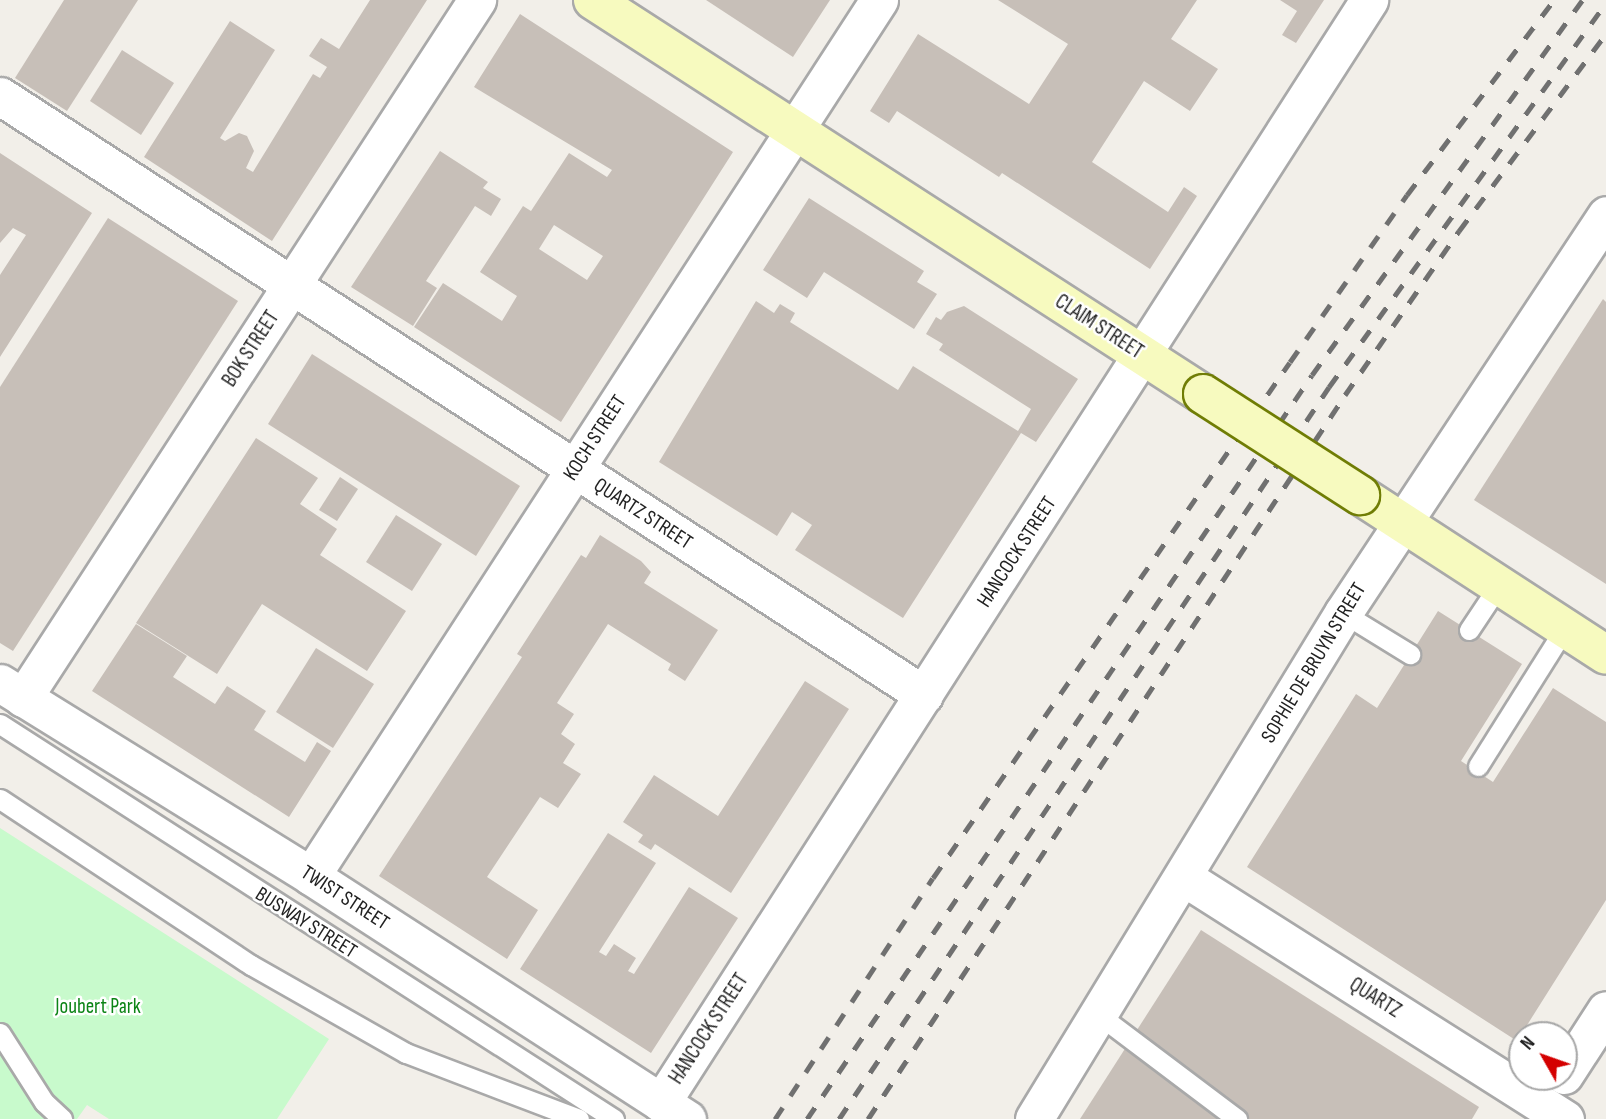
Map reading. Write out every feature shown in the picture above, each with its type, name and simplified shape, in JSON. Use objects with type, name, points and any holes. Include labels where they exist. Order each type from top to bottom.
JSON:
[{"type":"street","name":"BOK STREET","points":[[8,702],[293,285],[477,0]]},
{"type":"street","name":"CLAIM STREET","points":[[593,0],[1606,655]]},
{"type":"street","name":"KOCH STREET","points":[[311,876],[879,0]]},
{"type":"street","name":"HANCOCK STREET","points":[[674,1111],[924,695],[1144,356],[1369,0]]},
{"type":"street","name":"QUARTZ STREET","points":[[0,96],[924,695]]},
{"type":"street","name":"SOPHIE DE BRUYN STREET","points":[[1034,1119],[1185,878],[1343,613],[1402,522],[1600,238]]},
{"type":"street","name":"TWIST STREET","points":[[8,702],[311,876],[674,1111]]},
{"type":"street","name":"QUARTZ","points":[[1185,878],[1554,1099]]},
{"type":"street","points":[[1554,1099],[1606,1010]]},
{"type":"lane","points":[[1469,630],[1499,585]]},
{"type":"lane","points":[[1343,613],[1410,654]]},
{"type":"lane","points":[[1478,766],[1565,628]]},
{"type":"lane","name":"BUSWAY STREET","points":[[8,702],[614,1119]]},
{"type":"lane","points":[[0,799],[251,965],[406,1053],[579,1119]]},
{"type":"lane","points":[[1099,1015],[1237,1119]]},
{"type":"lane","points":[[0,1033],[44,1102],[62,1119]]},
{"type":"green space","name":"Joubert Park","points":[[0,828],[329,1039],[277,1119],[109,1119],[87,1105],[77,1119],[0,1119]]},
{"type":"building","points":[[64,0],[138,0],[67,111],[15,78]]},
{"type":"building","points":[[370,0],[427,0],[272,241],[144,157],[230,21],[275,50],[220,138],[225,141],[239,133],[247,136],[254,151],[246,168],[253,172],[313,74],[320,78],[327,67],[309,56],[321,38],[339,49]]},
{"type":"building","points":[[706,0],[830,0],[793,57]]},
{"type":"building","points":[[998,0],[1197,0],[1171,39],[1218,69],[1190,111],[1144,81],[1092,162],[1168,212],[1184,187],[1197,196],[1150,269],[1002,173],[999,177],[897,111],[889,123],[870,111],[918,34],[1029,104],[1068,44]]},
{"type":"building","points":[[1280,0],[1324,0],[1296,43],[1282,35],[1297,11]]},
{"type":"building","points":[[520,14],[733,152],[561,422],[414,327],[443,283],[502,321],[517,296],[480,272],[523,206],[531,211],[569,153],[607,177],[612,170],[474,87]],"holes":[[[554,225],[603,256],[587,280],[539,249]]]},
{"type":"building","points":[[122,50],[174,83],[141,135],[90,101]]},
{"type":"building","points":[[440,151],[488,182],[483,188],[501,199],[491,216],[475,206],[426,281],[437,288],[413,326],[351,287]]},
{"type":"building","points":[[0,153],[92,213],[0,357],[0,275],[26,235],[13,228],[0,243]]},
{"type":"building","points":[[809,198],[924,271],[917,282],[937,294],[914,329],[824,272],[807,298],[763,270]]},
{"type":"building","points":[[108,218],[238,301],[13,651],[0,643],[0,387]]},
{"type":"building","points":[[1603,299],[1606,302],[1606,584],[1474,500]]},
{"type":"building","points":[[756,301],[774,313],[780,304],[795,313],[790,322],[898,390],[913,366],[1018,431],[1031,409],[939,350],[943,344],[926,334],[936,317],[941,320],[947,312],[964,306],[1078,379],[1036,442],[1021,433],[903,618],[795,550],[812,525],[792,512],[777,536],[659,462]]},
{"type":"building","points":[[312,354],[520,486],[476,556],[268,424]]},
{"type":"building","points":[[256,438],[318,478],[300,504],[337,529],[320,555],[406,611],[367,671],[262,604],[217,674],[136,623]]},
{"type":"building","points":[[340,477],[358,489],[337,521],[319,510]]},
{"type":"building","points":[[396,515],[442,544],[412,591],[366,562]]},
{"type":"building","points":[[600,535],[641,561],[651,572],[644,583],[718,630],[685,681],[668,670],[671,664],[608,624],[557,703],[574,714],[561,734],[575,744],[563,763],[581,774],[558,808],[540,797],[487,877],[538,910],[507,959],[379,876],[522,657],[517,654],[581,555],[586,558]]},
{"type":"building","points":[[1438,611],[1522,664],[1461,761],[1493,782],[1553,688],[1606,722],[1606,900],[1530,1021],[1508,1021],[1508,1035],[1247,867],[1356,694],[1377,708]]},
{"type":"building","points":[[136,624],[187,656],[173,677],[215,704],[227,686],[266,711],[254,730],[305,762],[317,742],[331,751],[289,817],[92,691]]},
{"type":"building","points":[[316,648],[374,684],[333,748],[276,712]]},
{"type":"building","points":[[805,681],[849,709],[731,893],[655,844],[651,850],[638,842],[643,835],[623,822],[654,775],[718,816]]},
{"type":"building","points":[[608,833],[656,863],[599,952],[606,956],[614,944],[636,958],[628,971],[634,974],[689,887],[738,918],[651,1053],[520,969]]},
{"type":"building","points":[[1201,930],[1479,1107],[1472,1119],[1080,1119]]},
{"type":"railway","points":[[775,1119],[933,878],[1290,362],[1407,195],[1554,0]]},
{"type":"railway","points":[[807,1119],[1312,375],[1582,0]]},
{"type":"railway","points":[[839,1119],[1329,387],[1606,3]]},
{"type":"railway","points":[[868,1119],[1345,395],[1459,231],[1606,34]]}]
